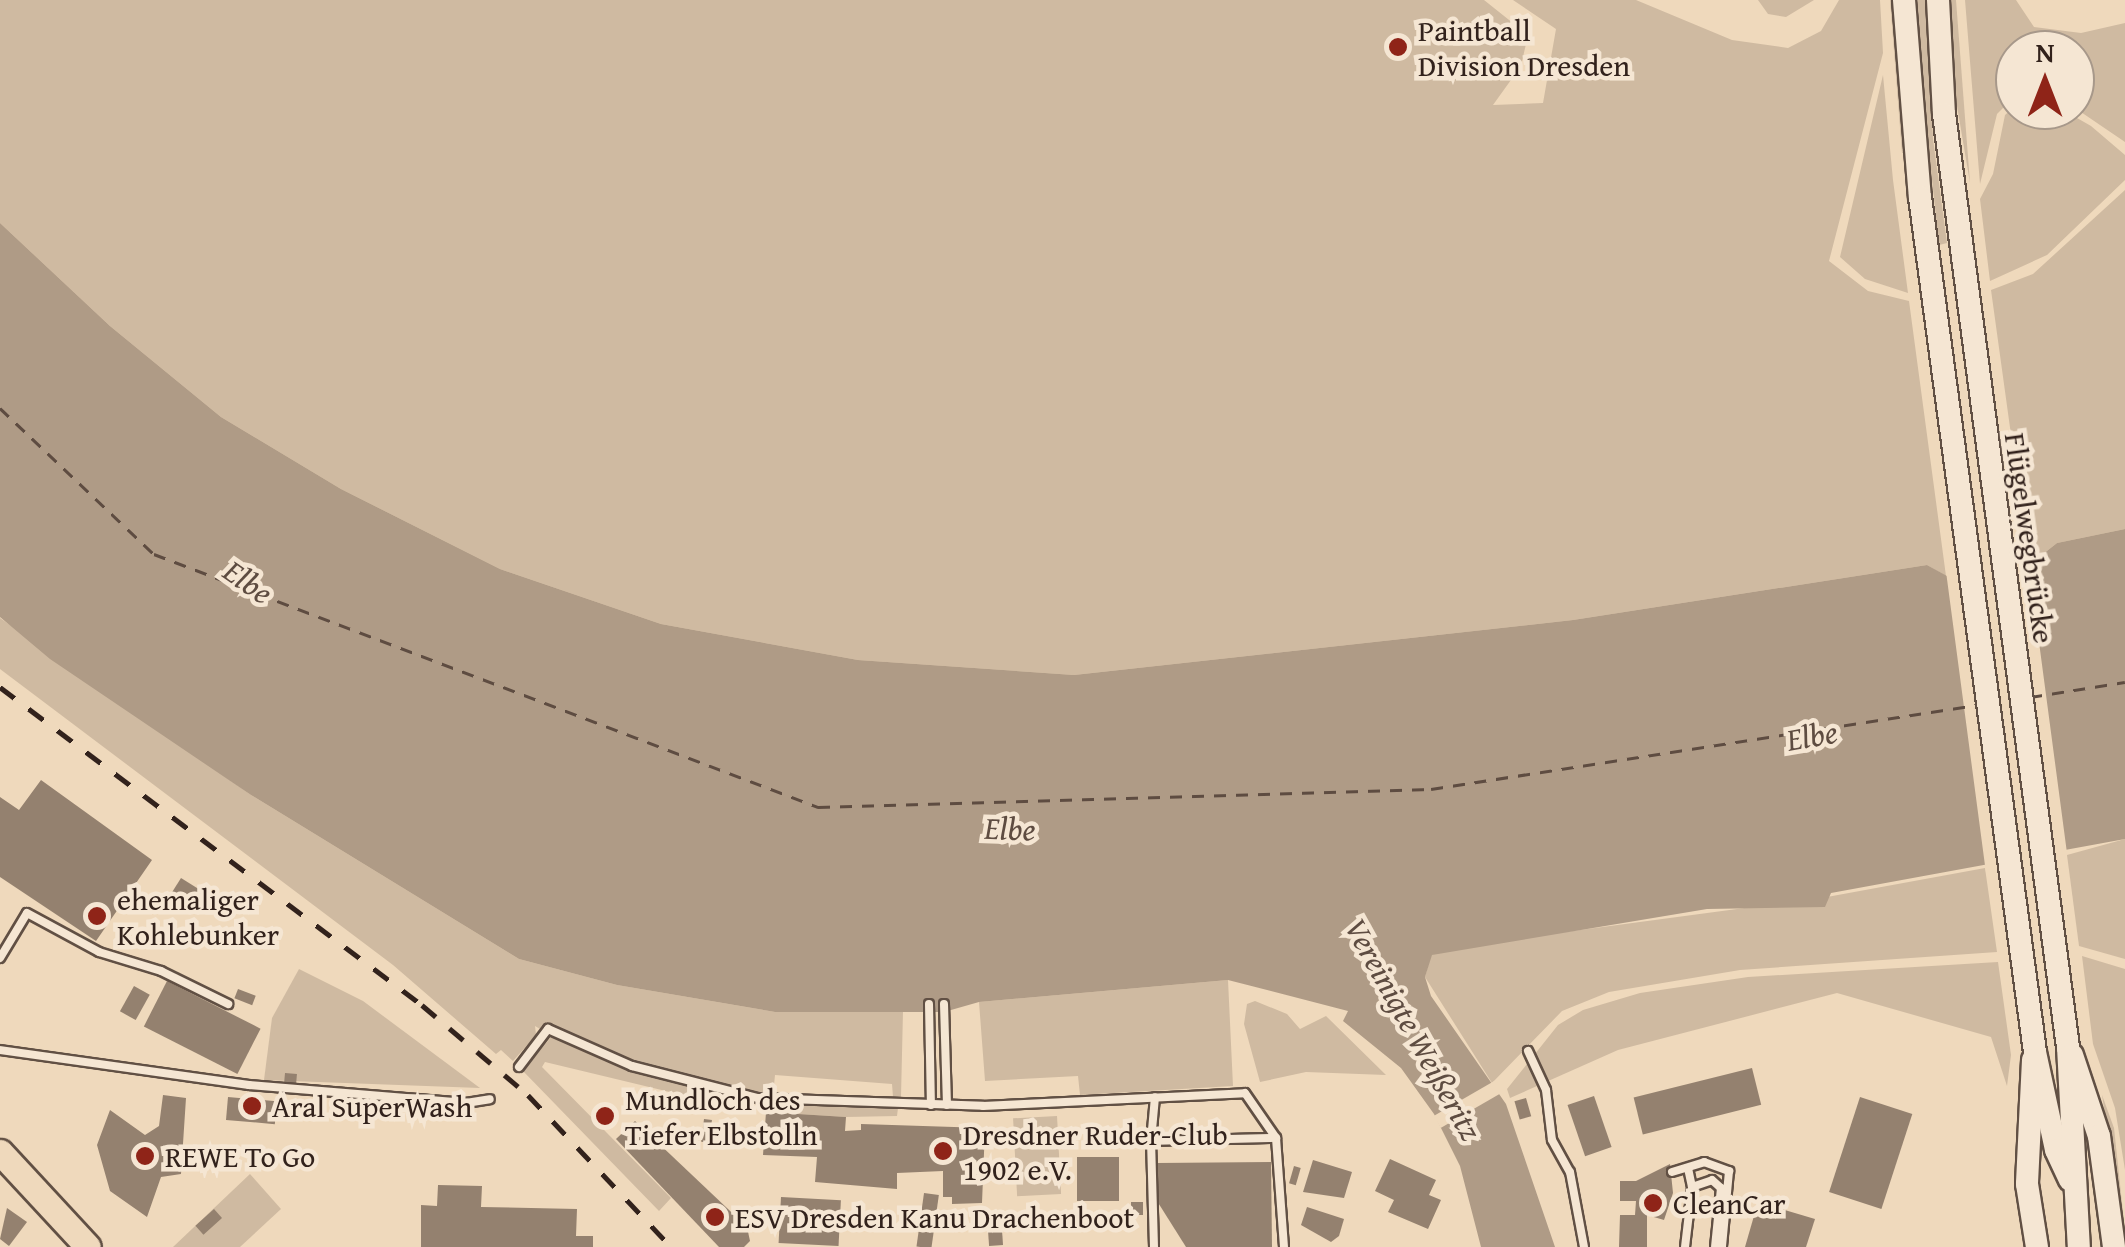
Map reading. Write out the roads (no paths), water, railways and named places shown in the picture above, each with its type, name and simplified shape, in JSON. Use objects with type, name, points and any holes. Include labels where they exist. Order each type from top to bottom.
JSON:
[{"type":"main road","name":"Flügelwegbrücke","points":[[1904,0],[1926,246],[2034,1052]]},
{"type":"main road","name":"Flügelwegbrücke","points":[[1938,0],[1938,37],[1960,241],[2068,1047]]},
{"type":"main road","points":[[2068,1047],[2070,1180],[2078,1247]]},
{"type":"main road","points":[[2068,1047],[2099,1136],[2114,1247]]},
{"type":"main road","points":[[2034,1052],[2056,1150],[2070,1180]]},
{"type":"main road","points":[[2034,1052],[2028,1184],[2037,1247]]},
{"type":"main road","points":[[0,1152],[88,1247]]},
{"type":"lane","points":[[0,958],[27,913],[99,952],[161,971],[228,1004]]},
{"type":"lane","points":[[929,1004],[932,1105]]},
{"type":"lane","points":[[944,1004],[947,1105]]},
{"type":"lane","points":[[519,1067],[548,1028],[632,1066],[758,1098],[947,1105],[1245,1093],[1276,1138],[1284,1247]]},
{"type":"lane","points":[[0,1050],[249,1085],[479,1103],[490,1098]]},
{"type":"lane","points":[[1528,1051],[1546,1090],[1552,1140],[1570,1172],[1584,1247]]},
{"type":"lane","points":[[1154,1247],[1151,1141],[1156,1097]]},
{"type":"lane","points":[[1151,1141],[1276,1138]]},
{"type":"lane","points":[[1672,1172],[1715,1162],[1729,1171],[1719,1247]]},
{"type":"lane","points":[[1684,1247],[1692,1186],[1688,1168]]},
{"type":"lane","points":[[1692,1186],[1712,1180],[1720,1188],[1719,1247]]},
{"type":"water","points":[[0,223],[110,326],[221,417],[341,489],[500,569],[661,624],[858,660],[1074,675],[1573,620],[1927,565],[1947,576],[2029,565],[2057,543],[2125,529],[2125,839],[1831,893],[1825,907],[1707,909],[1432,955],[1425,977],[1431,996],[1506,1104],[1555,1247],[1481,1247],[1460,1166],[1434,1114],[1401,1068],[1343,1021],[1348,1011],[1228,980],[979,1002],[944,1012],[775,1012],[617,985],[519,959],[251,795],[50,659],[0,617]]},
{"type":"railway","points":[[0,687],[422,1005],[528,1095],[671,1247]]},
{"type":"place","name":"Paintball Division Dresden","points":[[1398,47]]},
{"type":"place","name":"ehemaliger Kohlebunker","points":[[97,916]]},
{"type":"place","name":"Aral SuperWash","points":[[252,1106]]},
{"type":"place","name":"Mundloch des Tiefer Elbstolln","points":[[605,1116]]},
{"type":"place","name":"Dresdner Ruder-Club 1902 e.V.","points":[[943,1151]]},
{"type":"place","name":"REWE To Go","points":[[145,1156]]},
{"type":"place","name":"CleanCar","points":[[1653,1203]]},
{"type":"place","name":"ESV Dresden Kanu Drachenboot","points":[[715,1217]]},
{"type":"water label","name":"Elbe","points":[[248,582]]},
{"type":"water label","name":"Elbe","points":[[1812,736]]},
{"type":"water label","name":"Elbe","points":[[1010,829]]},
{"type":"water label","name":"Vereinigte Weißeritz","points":[[1413,1029]]}]
